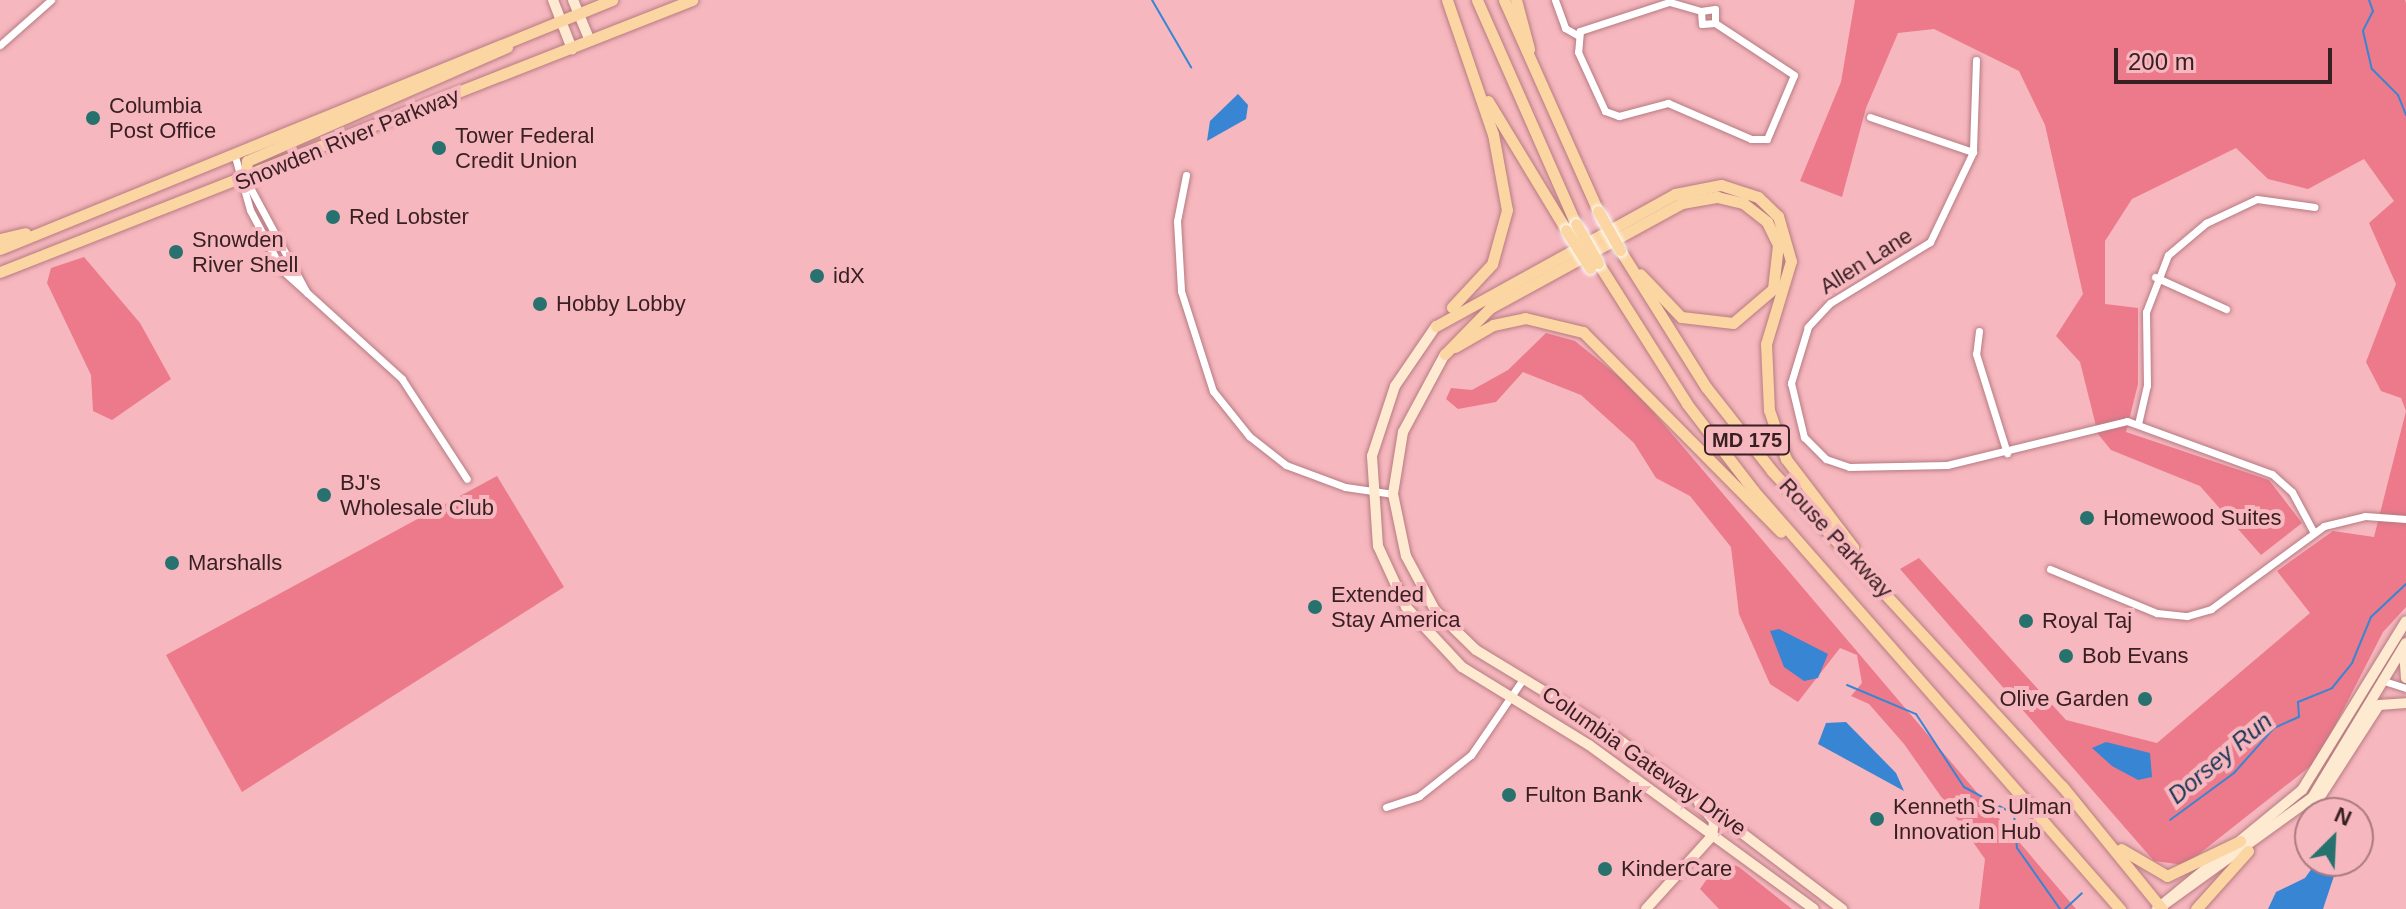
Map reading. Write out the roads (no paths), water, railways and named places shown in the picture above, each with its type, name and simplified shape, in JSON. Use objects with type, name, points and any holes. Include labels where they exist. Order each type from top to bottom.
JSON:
[{"type":"main road","name":"Snowden River Parkway","points":[[0,249],[612,0]]},
{"type":"main road","name":"Snowden River Parkway","points":[[0,272],[245,180],[692,0]]},
{"type":"main road","points":[[1436,326],[1492,264],[1506,225],[1499,156],[1447,0]]},
{"type":"main road","name":"Rouse Parkway","points":[[1477,0],[1571,227],[1721,449],[1855,609],[2120,909]]},
{"type":"main road","name":"Rouse Parkway","points":[[1504,0],[1540,92],[1598,211],[1620,250],[1739,430],[2097,828],[2160,908]]},
{"type":"main road","points":[[1516,0],[1540,92]]},
{"type":"main road","points":[[245,180],[247,161],[489,60],[528,33]]},
{"type":"main road","points":[[1466,54],[1571,227]]},
{"type":"main road","points":[[1436,326],[1675,194],[1721,185],[1758,197],[1778,216],[1791,261],[1764,361],[1777,441],[1902,609]]},
{"type":"main road","points":[[1445,354],[1490,308],[1696,198],[1731,199],[1759,214],[1778,245],[1779,270],[1752,314],[1708,326],[1670,309],[1620,250]]},
{"type":"main road","points":[[0,239],[87,215]]},
{"type":"main road","points":[[1445,354],[1508,321],[1539,318],[1583,332],[1855,609]]},
{"type":"main road","points":[[2097,828],[2147,870],[2167,876],[2244,846]]},
{"type":"main road","points":[[2196,909],[2244,846]]},
{"type":"street","points":[[0,45],[51,0]]},
{"type":"street","points":[[553,0],[572,49]]},
{"type":"street","points":[[573,0],[590,41]]},
{"type":"street","points":[[1555,0],[1565,28],[1577,35]]},
{"type":"street","points":[[1715,23],[1715,9],[1722,0]]},
{"type":"street","points":[[1577,35],[1655,2],[1683,2],[1701,11],[1715,9]]},
{"type":"street","points":[[1577,35],[1578,52],[1609,114],[1668,103],[1756,141],[1767,139],[1794,75],[1715,23],[1702,24],[1701,11]]},
{"type":"street","name":"Allen Lane","points":[[1976,60],[1973,152],[1924,249],[1830,303],[1808,327],[1791,383],[1795,417],[1819,454],[1849,467],[1965,464],[2007,453]]},
{"type":"street","points":[[1870,117],[1973,152]]},
{"type":"street","points":[[234,153],[259,230],[310,298],[402,379],[467,479]]},
{"type":"street","points":[[1186,175],[1177,221],[1181,291],[1213,391],[1249,436],[1286,465],[1371,492],[1393,494]]},
{"type":"street","points":[[245,180],[310,298]]},
{"type":"street","points":[[2138,424],[2147,385],[2146,312],[2155,277],[2184,238],[2246,203],[2269,198],[2314,207]]},
{"type":"street","points":[[2155,277],[2226,309]]},
{"type":"street","name":"Columbia Gateway Drive","points":[[1436,326],[1387,403],[1371,492],[1378,546],[1406,607],[1448,656],[1814,909]]},
{"type":"street","points":[[1979,331],[1976,354],[2007,453],[2094,423],[2138,424],[2272,474],[2292,492],[2313,531]]},
{"type":"street","name":"Columbia Gateway Drive","points":[[1445,354],[1403,432],[1393,494],[1406,556],[1435,610],[1476,650],[1672,778],[1842,909]]},
{"type":"street","points":[[2050,569],[2157,613],[2187,616],[2211,609],[2313,531],[2365,516],[2406,519]]},
{"type":"street","points":[[2160,908],[2244,846],[2314,776],[2368,680],[2406,621]]},
{"type":"street","points":[[2406,643],[2406,678]]},
{"type":"street","points":[[2259,842],[2323,784],[2381,680],[2406,643]]},
{"type":"street","points":[[1386,807],[1409,802],[1457,768],[1512,698],[1523,679]]},
{"type":"street","points":[[2368,680],[2381,680],[2406,688]]},
{"type":"street","points":[[2244,846],[2259,842],[2305,815],[2329,789],[2379,705],[2406,703]]},
{"type":"street","points":[[1672,778],[1712,816],[1712,836]]},
{"type":"street","name":"Columbia Gateway Drive","points":[[1646,909],[1712,836]]},
{"type":"water","points":[[1238,94],[1248,105],[1246,119],[1207,141],[1210,121]]},
{"type":"water","points":[[1779,629],[1828,654],[1818,678],[1804,681],[1784,667],[1770,631]]},
{"type":"water","points":[[1846,722],[1896,773],[1904,791],[1818,744],[1826,723]]},
{"type":"water","points":[[2106,742],[2150,753],[2152,777],[2138,780],[2112,766],[2092,748]]},
{"type":"water","points":[[2334,877],[2323,909],[2268,909],[2276,892],[2305,878]]},
{"type":"waterway","points":[[1152,0],[1191,67]]},
{"type":"waterway","points":[[2369,0],[2373,11],[2363,31],[2372,69],[2398,95],[2406,115]]},
{"type":"waterway","name":"Dorsey Run","points":[[2170,820],[2234,773],[2274,728],[2299,717],[2298,702],[2332,688],[2352,663],[2371,617],[2406,584]]},
{"type":"waterway","points":[[1847,685],[1916,714],[1964,787],[2014,814],[2017,848],[2060,909]]},
{"type":"waterway","name":"Dorsey Run","points":[[2065,909],[2082,893]]},
{"type":"place","name":"Columbia Post Office","points":[[93,118]]},
{"type":"place","name":"Tower Federal Credit Union","points":[[439,148]]},
{"type":"place","name":"Red Lobster","points":[[333,217]]},
{"type":"place","name":"Snowden River Shell","points":[[176,252]]},
{"type":"place","name":"idX","points":[[817,276]]},
{"type":"place","name":"Hobby Lobby","points":[[540,304]]},
{"type":"place","name":"BJ's Wholesale Club","points":[[324,495]]},
{"type":"place","name":"Homewood Suites","points":[[2087,518]]},
{"type":"place","name":"Marshalls","points":[[172,563]]},
{"type":"place","name":"Extended Stay America","points":[[1315,607]]},
{"type":"place","name":"Royal Taj","points":[[2026,621]]},
{"type":"place","name":"Bob Evans","points":[[2066,656]]},
{"type":"place","name":"Olive Garden","points":[[2145,699]]},
{"type":"place","name":"Fulton Bank","points":[[1509,795]]},
{"type":"place","name":"Kenneth S. Ulman Innovation Hub","points":[[1877,819]]},
{"type":"place","name":"KinderCare","points":[[1605,869]]}]
